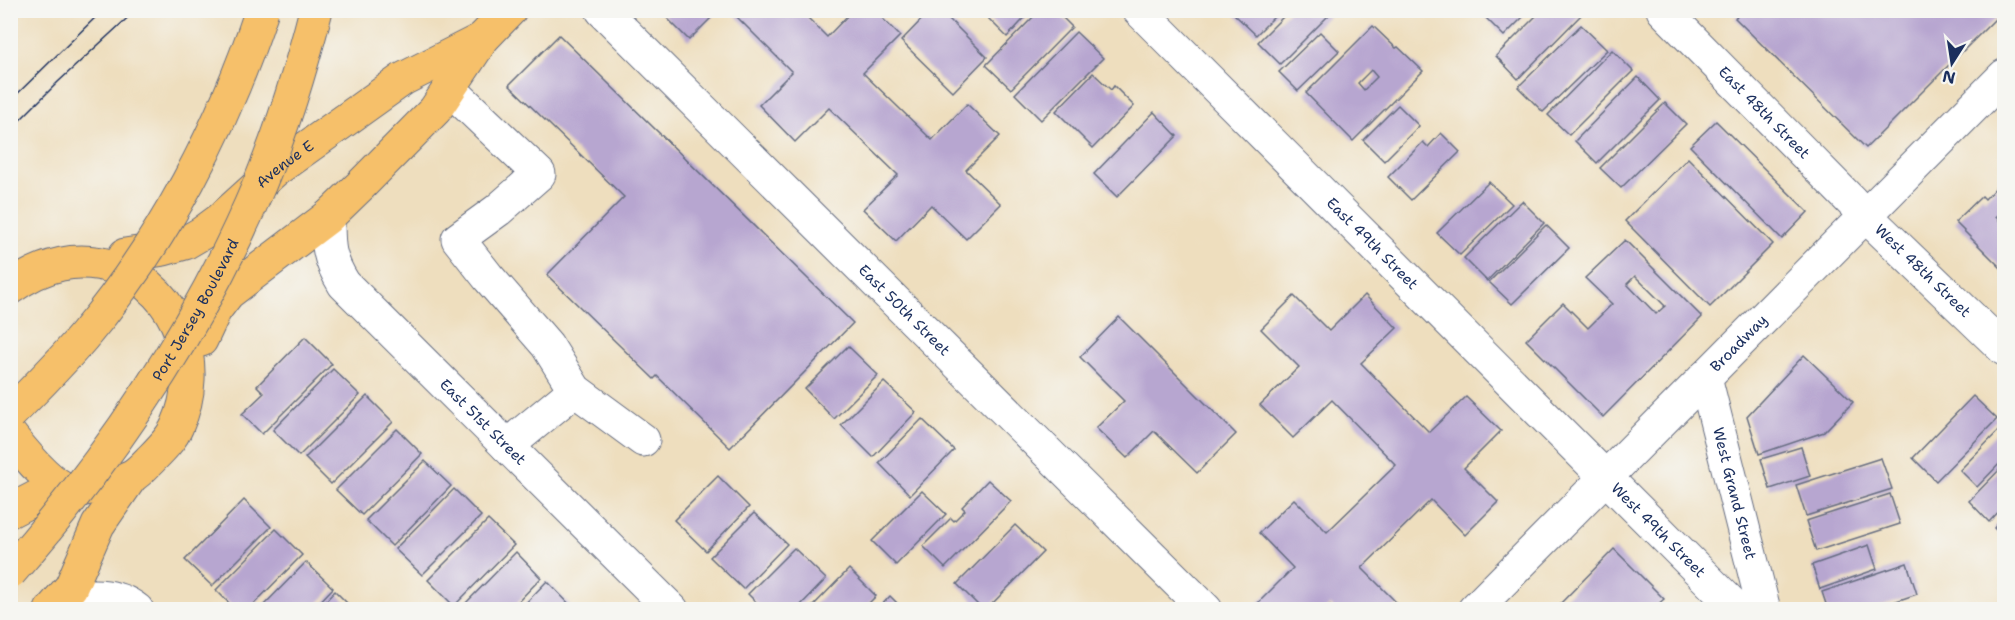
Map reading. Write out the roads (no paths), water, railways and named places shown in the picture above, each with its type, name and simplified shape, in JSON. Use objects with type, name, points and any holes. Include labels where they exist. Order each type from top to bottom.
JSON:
[{"type":"main road","points":[[10,414],[83,337],[150,245],[181,195],[210,140],[236,84],[262,10]]},
{"type":"main road","name":"Port Jersey Boulevard","points":[[10,572],[58,517],[130,420],[167,364],[202,301],[259,184],[297,80],[316,10]]},
{"type":"main road","name":"Avenue E","points":[[188,380],[205,329],[215,310],[228,293],[328,217],[435,110],[483,38],[510,10]]},
{"type":"main road","name":"Avenue E","points":[[10,288],[28,275],[53,265],[164,249],[185,243],[221,219],[274,171],[403,79],[483,38]]},
{"type":"main road","points":[[56,604],[71,587],[98,525],[131,477],[162,448],[177,428],[186,401],[188,380],[188,354],[181,329],[168,306],[151,287],[129,273],[104,264],[78,261]]},
{"type":"main road","points":[[10,435],[33,462],[59,484],[71,490]]},
{"type":"main road","points":[[10,512],[37,497],[131,477]]},
{"type":"street","name":"East 50th Street","points":[[602,10],[1206,609]]},
{"type":"street","name":"East 49th Street","points":[[1139,10],[1605,478]]},
{"type":"street","name":"East 48th Street","points":[[1663,10],[1866,216]]},
{"type":"street","name":"Broadway","points":[[1474,609],[2004,76]]},
{"type":"street","points":[[450,89],[539,174],[498,210],[458,239],[547,345],[575,390],[643,440]]},
{"type":"street","name":"West 48th Street","points":[[1866,216],[2004,350]]},
{"type":"street","name":"East 51st Street","points":[[328,217],[328,253],[344,284],[672,609]]},
{"type":"street","name":"West Grand Street","points":[[1705,377],[1764,609]]},
{"type":"street","points":[[507,446],[575,390]]},
{"type":"street","name":"West 49th Street","points":[[1605,478],[1737,609]]},
{"type":"street","points":[[56,604],[89,596],[116,598],[137,609]]},
{"type":"tram line","points":[[10,101],[103,10]]},
{"type":"tram line","points":[[10,130],[136,10]]}]
